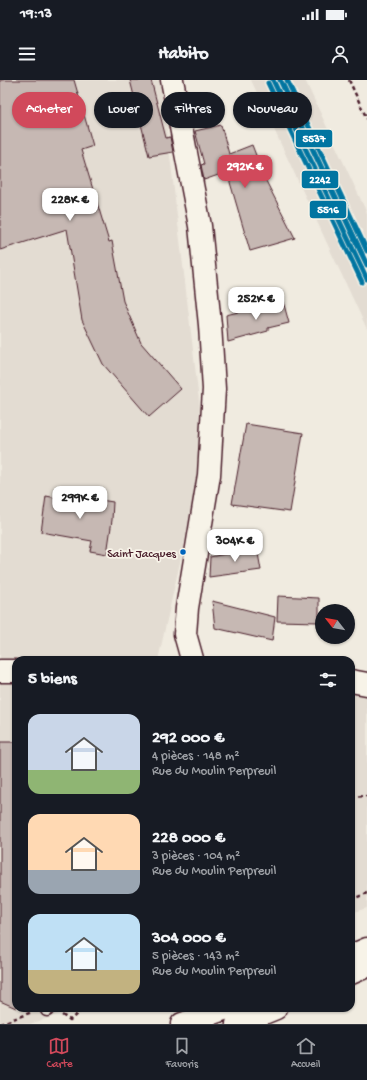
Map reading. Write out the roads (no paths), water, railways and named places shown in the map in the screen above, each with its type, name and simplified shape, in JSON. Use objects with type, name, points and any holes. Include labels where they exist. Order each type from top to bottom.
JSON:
[{"type":"street","points":[[172,80],[200,226],[210,325],[214,389],[209,475],[187,608],[185,634],[192,656]]},
{"type":"street","points":[[0,671],[12,670]]},
{"type":"street","points":[[355,682],[367,684]]},
{"type":"street","points":[[355,954],[367,949]]},
{"type":"street","points":[[355,971],[367,966]]},
{"type":"street","points":[[182,1024],[216,1012]]},
{"type":"street","points":[[237,1024],[266,1012]]},
{"type":"place","name":"Saint Jacques","points":[[183,552]]}]
